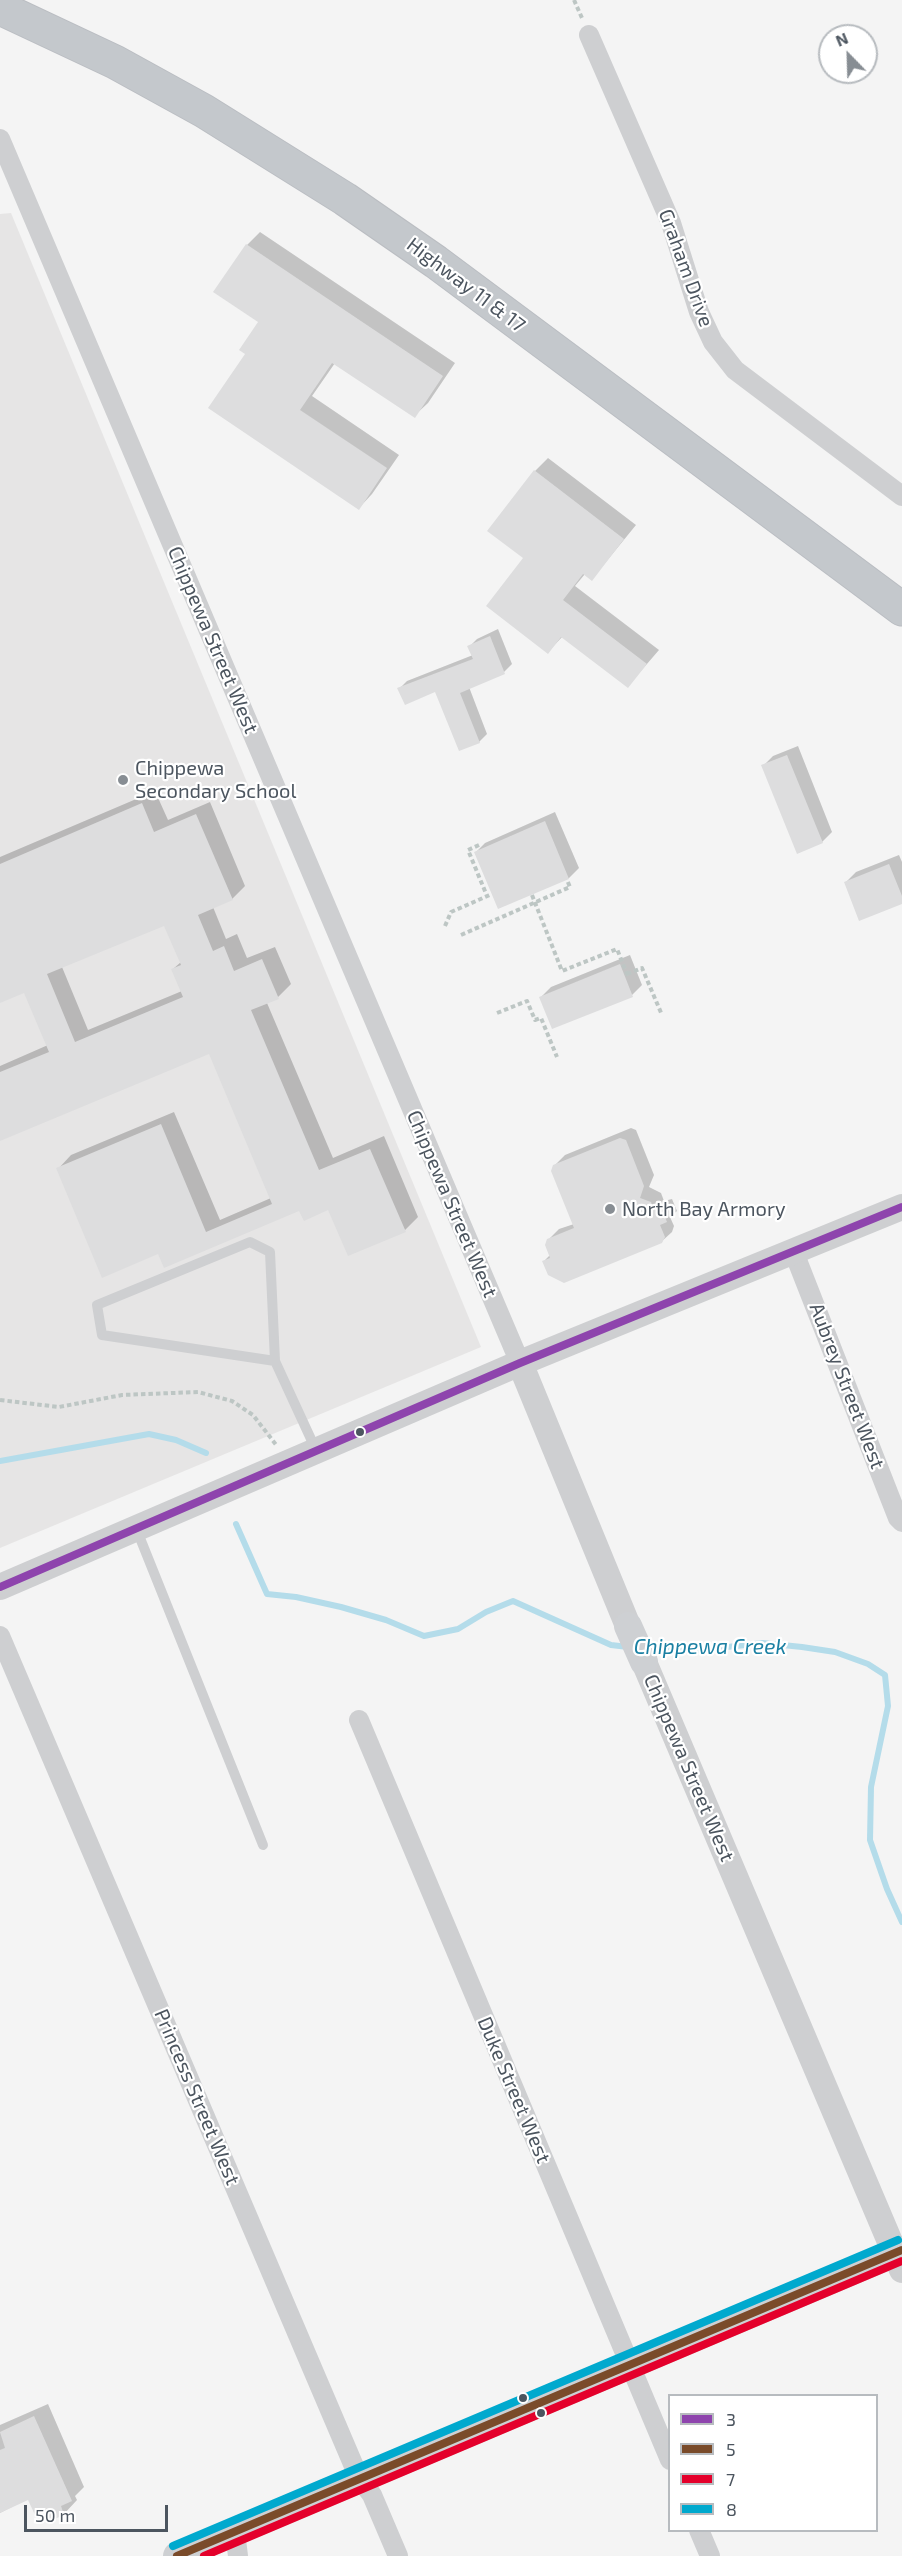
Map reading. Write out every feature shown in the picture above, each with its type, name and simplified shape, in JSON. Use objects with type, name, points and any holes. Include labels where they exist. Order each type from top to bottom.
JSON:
[{"type":"highway","points":[[19,0],[75,42]]},
{"type":"highway","name":"Highway 11 & 17","points":[[0,8],[75,42],[204,111],[397,234],[902,609]]},
{"type":"main road","name":"Chippewa Street West","points":[[628,1626],[644,1662]]},
{"type":"main road","points":[[177,2556],[236,2544],[359,2478],[630,2364],[900,2258]]},
{"type":"street","name":"Graham Drive","points":[[589,35],[671,224],[699,312],[713,342],[735,370],[902,496]]},
{"type":"street","name":"Chippewa Street West","points":[[0,139],[520,1363],[628,1626]]},
{"type":"street","points":[[0,1587],[520,1363],[902,1207]]},
{"type":"street","name":"Aubrey Street West","points":[[793,1250],[898,1518],[902,1522]]},
{"type":"street","name":"Princess Street West","points":[[0,1636],[359,2478],[372,2495],[398,2556]]},
{"type":"street","name":"Chippewa Street West","points":[[644,1662],[900,2258]]},
{"type":"street","name":"Duke Street West","points":[[359,1720],[668,2458]]},
{"type":"street","points":[[700,2532],[710,2556]]},
{"type":"lane","points":[[275,1361],[102,1335],[97,1305],[250,1242],[270,1252],[275,1361],[316,1450]]},
{"type":"lane","points":[[136,1527],[263,1845]]},
{"type":"path","points":[[445,926],[451,912],[490,895],[468,850],[479,845]]},
{"type":"path","points":[[461,935],[570,887],[567,880]]},
{"type":"path","points":[[532,895],[562,971],[617,949],[626,975],[642,968],[662,1015]]},
{"type":"path","points":[[497,1013],[527,1001],[535,1020],[541,1018],[557,1056]]},
{"type":"path","points":[[532,1012],[537,1010]]},
{"type":"path","points":[[0,1400],[59,1407],[122,1395],[198,1392],[232,1401],[253,1415],[275,1441],[286,1463]]},
{"type":"shaded area","name":"Chippewa Secondary School","points":[[11,213],[481,1347],[0,1548],[0,214]]},
{"type":"building","points":[[246,244],[443,376],[415,418],[332,363],[300,410],[387,468],[359,510],[208,408],[245,354],[239,350],[258,322],[213,292]]},
{"type":"building","points":[[534,470],[624,539],[592,581],[583,574],[563,600],[647,664],[628,688],[561,637],[548,654],[486,606],[523,558],[487,531]]},
{"type":"building","points":[[490,636],[505,674],[460,693],[480,743],[459,751],[435,692],[405,705],[397,688],[473,659],[467,646]]},
{"type":"building","points":[[787,755],[823,843],[797,854],[761,765]]},
{"type":"building","points":[[142,803],[154,832],[196,814],[233,900],[198,915],[213,951],[224,946],[234,971],[262,959],[279,999],[251,1010],[319,1170],[370,1149],[406,1232],[348,1256],[328,1210],[304,1221],[299,1211],[164,1268],[158,1254],[102,1278],[56,1168],[161,1124],[206,1232],[272,1204],[209,1054],[0,1141],[0,1072],[49,1052],[24,993],[0,1003],[0,864]],"holes":[[[164,926],[181,965],[171,969],[183,997],[75,1042],[47,974]]]},
{"type":"building","points":[[545,821],[569,879],[498,909],[474,852]]},
{"type":"building","points":[[889,864],[902,896],[902,904],[859,921],[844,882]]},
{"type":"building","points":[[620,964],[633,997],[552,1029],[539,997]]},
{"type":"building","name":"North Bay Armory","points":[[620,1138],[626,1140],[644,1186],[640,1198],[651,1202],[654,1210],[661,1208],[667,1222],[660,1225],[665,1237],[662,1243],[564,1283],[548,1275],[542,1261],[550,1258],[545,1245],[547,1239],[574,1228],[551,1171],[553,1165]]},
{"type":"building","points":[[34,2416],[72,2501],[61,2506],[64,2515],[50,2521],[45,2511],[35,2515],[28,2500],[0,2513],[0,2450],[5,2448],[0,2432]]},
{"type":"waterway","name":"Chippewa Creek","points":[[0,1461],[149,1434],[176,1440],[206,1453]]},
{"type":"waterway","name":"Chippewa Creek","points":[[236,1524],[267,1594],[296,1597],[341,1607],[386,1620],[424,1636],[458,1629],[486,1612],[513,1601],[611,1645],[628,1647]]},
{"type":"waterway","name":"Chippewa Creek","points":[[647,1648],[691,1651],[763,1643],[802,1647],[835,1652],[868,1664],[885,1675],[888,1706],[871,1787],[870,1840],[887,1889],[902,1922]]},
{"type":"transit line","name":"3","points":[[0,1587],[520,1363],[902,1207]]},
{"type":"transit line","name":"8","points":[[173,2546],[898,2240]]},
{"type":"transit line","name":"5","points":[[177,2556],[902,2250]]},
{"type":"transit line","name":"7","points":[[204,2556],[902,2261]]},
{"type":"place","name":"Chippewa Secondary School","points":[[123,780]]},
{"type":"place","name":"North Bay Armory","points":[[610,1209]]}]
